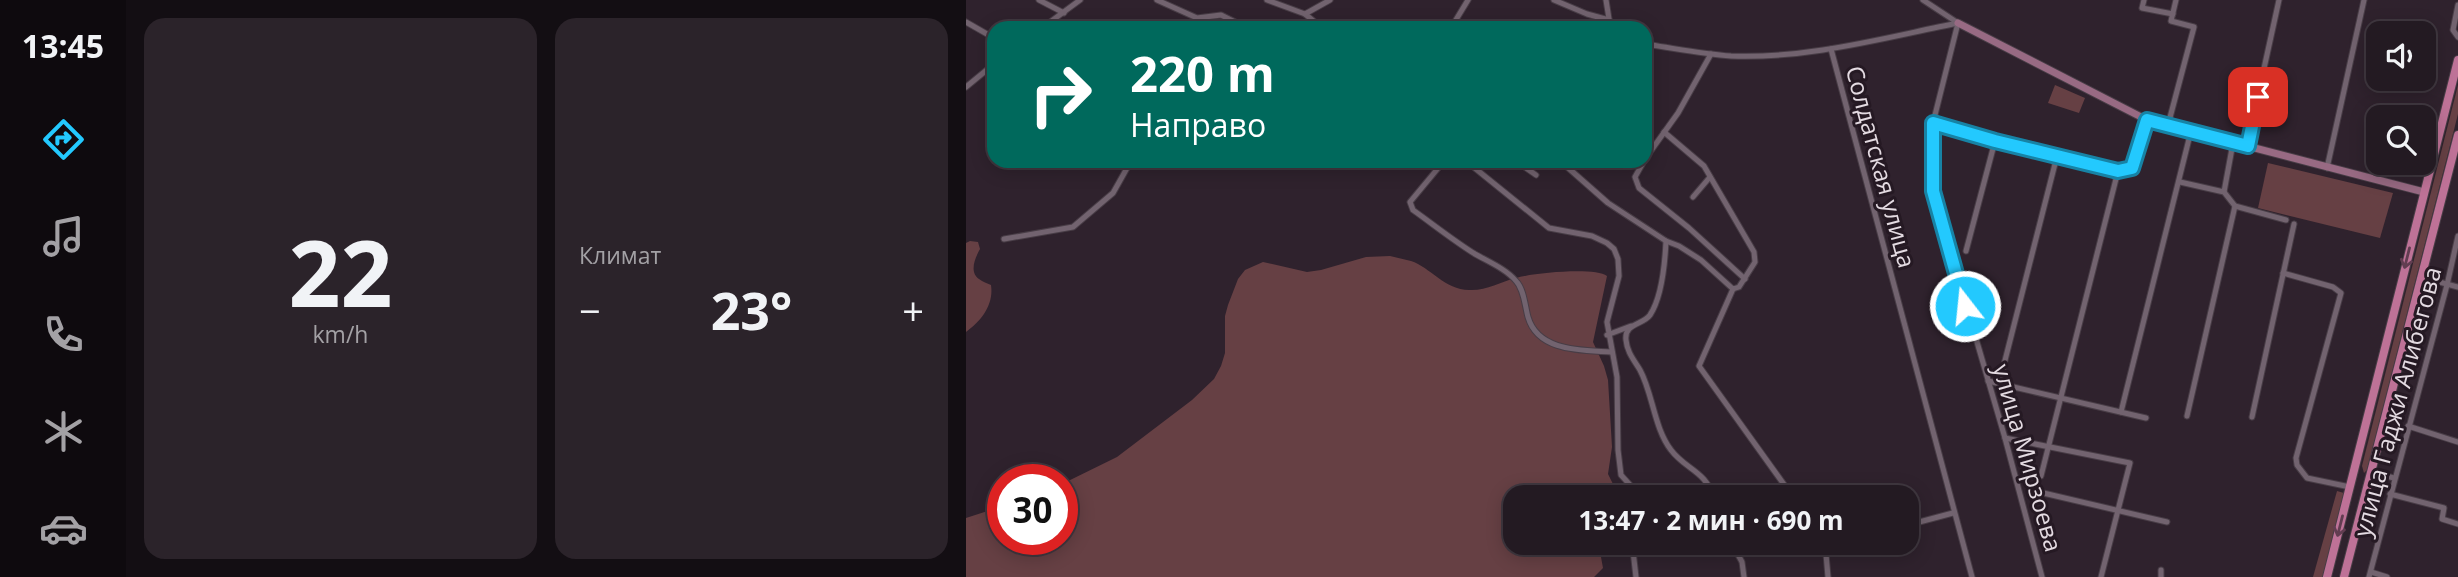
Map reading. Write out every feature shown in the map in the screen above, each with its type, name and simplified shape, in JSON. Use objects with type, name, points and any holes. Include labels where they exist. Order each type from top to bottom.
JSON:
[{"type":"main road","points":[[2455,147],[2447,155],[2440,153],[2436,146],[2458,60]]},
{"type":"main road","points":[[2344,577],[2458,135]]},
{"type":"main road","points":[[2327,577],[2428,175]]},
{"type":"main road","points":[[2424,191],[2442,196]]},
{"type":"main road","points":[[2354,468],[2364,477],[2371,472]]},
{"type":"street","points":[[1038,0],[1064,13]]},
{"type":"street","points":[[1052,21],[1080,0]]},
{"type":"street","points":[[1157,0],[1197,18],[1221,15],[1233,21]]},
{"type":"street","points":[[1266,0],[1305,14],[1314,21]]},
{"type":"street","points":[[1285,0],[1290,8]]},
{"type":"street","points":[[1305,14],[1329,0]]},
{"type":"street","points":[[1455,21],[1468,0]]},
{"type":"street","points":[[1554,0],[1609,20],[1606,0]]},
{"type":"street","points":[[1923,0],[1958,23],[2147,120],[2424,191]]},
{"type":"street","points":[[2144,0],[2142,8],[2173,14]]},
{"type":"street","points":[[2168,125],[2194,27],[2171,21],[2176,0]]},
{"type":"street","points":[[2248,146],[2279,0]]},
{"type":"street","points":[[2328,168],[2364,0]]},
{"type":"street","points":[[2458,5],[2453,30],[2458,37]]},
{"type":"street","points":[[966,22],[987,34]]},
{"type":"street","points":[[1652,45],[1711,54],[1770,55],[1831,49],[1958,23]]},
{"type":"street","name":"улица Мирзоева","points":[[1958,23],[1933,123],[1933,191],[2005,438],[2042,577]]},
{"type":"street","name":"Солдатская улица","points":[[1831,49],[1972,577]]},
{"type":"street","points":[[1652,149],[1678,113],[1711,54]]},
{"type":"street","points":[[967,85],[987,69]]},
{"type":"street","points":[[1933,123],[2118,171],[2132,168],[2147,120]]},
{"type":"street","points":[[2121,412],[2191,131]]},
{"type":"street","points":[[1664,132],[1704,166],[1756,257],[1745,279],[1739,287],[1733,289],[1699,366],[1784,485]]},
{"type":"street","points":[[1966,251],[1995,141]]},
{"type":"street","points":[[2224,192],[2234,143]]},
{"type":"street","points":[[1999,384],[2057,156]]},
{"type":"street","points":[[1004,239],[1073,227],[1113,193],[1126,168]]},
{"type":"street","points":[[1438,168],[1414,195],[1410,202],[1413,210],[1519,283],[1530,324],[1535,332],[1556,346],[1573,350],[1611,352]]},
{"type":"street","points":[[1475,168],[1549,228],[1592,236],[1614,249],[1618,259],[1619,276],[1607,322],[1607,335],[1617,377],[1621,475],[1630,485]]},
{"type":"street","points":[[1526,168],[1536,175]]},
{"type":"street","points":[[1568,168],[1608,203],[1701,260],[1733,289]]},
{"type":"street","points":[[1639,168],[1634,177],[1639,188],[1689,228],[1745,279]]},
{"type":"street","points":[[2041,476],[2118,171]]},
{"type":"street","points":[[1693,197],[1710,177]]},
{"type":"street","points":[[2180,182],[2224,192],[2235,206],[2286,220]]},
{"type":"street","points":[[2187,415],[2235,206]]},
{"type":"street","points":[[2252,417],[2294,225]]},
{"type":"street","name":"улица Гаджи Алибегова","points":[[2370,574],[2458,236]]},
{"type":"street","points":[[1607,335],[1632,326],[1651,314],[1665,262],[1666,241]]},
{"type":"street","points":[[2283,273],[2333,287],[2341,293],[2296,458],[2297,465],[2307,478],[2350,487]]},
{"type":"street","points":[[2421,277],[2458,288]]},
{"type":"street","points":[[1632,326],[1626,335],[1626,343],[1630,355],[1641,371],[1669,447],[1710,485]]},
{"type":"street","points":[[1988,381],[2146,418]]},
{"type":"street","points":[[2408,426],[2458,442]]},
{"type":"street","points":[[2005,438],[2130,463],[2101,577]]},
{"type":"street","points":[[2371,472],[2394,478]]},
{"type":"street","points":[[2039,492],[2167,522]]},
{"type":"street","points":[[2390,494],[2444,508],[2442,519],[2458,524]]},
{"type":"street","points":[[1919,522],[1953,513]]},
{"type":"street","points":[[1633,555],[1636,577]]},
{"type":"street","points":[[1738,555],[1744,577]]},
{"type":"street","points":[[1826,555],[1828,577]]},
{"type":"street","points":[[2370,574],[2387,577]]},
{"type":"shaded area","points":[[2055,85],[2085,98],[2079,113],[2048,103]]},
{"type":"shaded area","points":[[2458,85],[2458,114],[2367,470],[2364,473],[2362,466]]},
{"type":"shaded area","points":[[2268,163],[2393,193],[2380,238],[2258,208]]},
{"type":"shaded area","points":[[978,242],[980,249],[974,273],[991,285],[991,292],[985,312],[966,332],[966,243]]},
{"type":"shaded area","points":[[1390,256],[1411,261],[1452,286],[1469,290],[1487,288],[1524,276],[1549,273],[1577,271],[1607,276],[1593,342],[1608,380],[1612,447],[1608,474],[1614,485],[1503,485],[1503,555],[1602,555],[1603,568],[1594,577],[966,577],[966,518],[987,511],[987,555],[1078,555],[1078,476],[1117,457],[1192,400],[1214,379],[1225,353],[1225,316],[1228,305],[1238,279],[1245,270],[1263,262],[1307,272],[1366,257]]},
{"type":"shaded area","points":[[2337,491],[2344,493],[2324,577],[2313,577]]},
{"type":"route","points":[[1965,306],[1933,191],[1933,123],[2118,171],[2132,168],[2147,120],[2248,146],[2258,97]]}]
